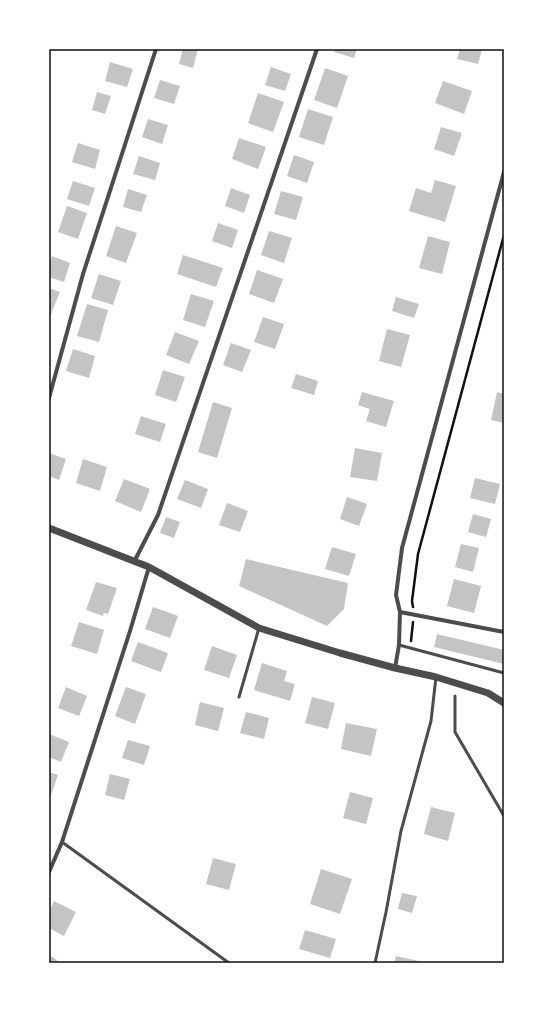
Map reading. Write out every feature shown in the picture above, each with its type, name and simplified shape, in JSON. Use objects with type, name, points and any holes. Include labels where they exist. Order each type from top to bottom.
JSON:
[{"type":"street","points":[[49,398],[83,274],[156,49]]},
{"type":"street","points":[[135,560],[158,515],[317,49]]},
{"type":"street","points":[[395,668],[399,645],[400,612],[396,595],[402,548],[504,172]]},
{"type":"street","points":[[49,528],[135,560],[259,628],[340,653],[395,668],[436,677],[488,693],[504,703]]},
{"type":"street","points":[[49,872],[62,842],[149,567]]},
{"type":"street","points":[[400,612],[413,616],[504,632]]},
{"type":"lane","points":[[239,697],[259,628]]},
{"type":"lane","points":[[399,645],[504,672]]},
{"type":"lane","points":[[375,963],[401,831],[431,721],[436,677]]},
{"type":"lane","points":[[455,696],[455,732],[504,816]]},
{"type":"lane","points":[[62,842],[229,963]]},
{"type":"path","points":[[413,616],[412,601],[418,554],[504,235]]},
{"type":"building","points":[[183,49],[198,49],[193,68],[179,64]]},
{"type":"building","points":[[334,49],[357,49],[354,58],[334,52]]},
{"type":"building","points":[[460,49],[482,49],[478,64],[457,59]]},
{"type":"building","points":[[110,62],[133,69],[127,87],[105,81]]},
{"type":"building","points":[[271,67],[291,74],[285,91],[265,85]]},
{"type":"building","points":[[325,68],[348,76],[337,108],[314,100]]},
{"type":"building","points":[[160,80],[180,86],[174,104],[154,98]]},
{"type":"building","points":[[443,81],[472,91],[464,114],[435,103]]},
{"type":"building","points":[[97,92],[111,96],[105,114],[92,110]]},
{"type":"building","points":[[258,93],[284,102],[273,132],[248,123]]},
{"type":"building","points":[[308,109],[333,117],[324,145],[299,137]]},
{"type":"building","points":[[148,119],[168,125],[162,144],[142,137]]},
{"type":"building","points":[[441,127],[462,133],[454,156],[434,149]]},
{"type":"building","points":[[239,138],[266,147],[258,169],[232,159]]},
{"type":"building","points":[[78,143],[100,150],[95,169],[72,162]]},
{"type":"building","points":[[294,155],[314,162],[307,183],[287,176]]},
{"type":"building","points":[[139,156],[160,163],[155,180],[133,174]]},
{"type":"building","points":[[435,180],[456,186],[445,222],[409,211],[416,188],[431,193]]},
{"type":"building","points":[[73,181],[95,188],[89,206],[67,199]]},
{"type":"building","points":[[231,188],[250,195],[244,213],[225,206]]},
{"type":"building","points":[[128,189],[147,195],[141,212],[123,207]]},
{"type":"building","points":[[281,191],[303,197],[296,220],[274,214]]},
{"type":"building","points":[[67,206],[87,213],[78,239],[58,232]]},
{"type":"building","points":[[218,223],[238,230],[232,248],[212,241]]},
{"type":"building","points":[[116,226],[137,233],[126,263],[106,256]]},
{"type":"building","points":[[269,231],[292,238],[284,263],[261,255]]},
{"type":"building","points":[[428,236],[450,242],[442,274],[419,268]]},
{"type":"building","points":[[183,255],[223,268],[216,287],[177,274]]},
{"type":"building","points":[[52,256],[70,263],[64,282],[49,277],[49,265]]},
{"type":"building","points":[[257,270],[283,279],[274,303],[249,294]]},
{"type":"building","points":[[99,274],[121,281],[113,305],[91,298]]},
{"type":"building","points":[[49,288],[60,292],[49,319]]},
{"type":"building","points":[[191,294],[214,301],[205,327],[183,320]]},
{"type":"building","points":[[396,297],[419,304],[414,318],[392,311]]},
{"type":"building","points":[[87,304],[108,310],[99,342],[77,336]]},
{"type":"building","points":[[263,317],[284,324],[275,349],[254,342]]},
{"type":"building","points":[[387,329],[410,335],[401,367],[379,361]]},
{"type":"building","points":[[175,332],[199,341],[189,364],[166,355]]},
{"type":"building","points":[[231,343],[251,350],[242,372],[223,365]]},
{"type":"building","points":[[73,349],[95,356],[89,378],[66,371]]},
{"type":"building","points":[[163,370],[185,377],[176,402],[155,395]]},
{"type":"building","points":[[296,374],[318,381],[314,395],[291,388]]},
{"type":"building","points":[[362,392],[394,401],[386,427],[366,421],[370,409],[358,405]]},
{"type":"building","points":[[497,392],[504,394],[504,423],[491,420]]},
{"type":"building","points":[[213,402],[232,408],[217,458],[198,452]]},
{"type":"building","points":[[141,416],[166,424],[160,442],[135,434]]},
{"type":"building","points":[[355,448],[382,453],[377,481],[350,477]]},
{"type":"building","points":[[49,453],[66,459],[59,480],[49,476]]},
{"type":"building","points":[[83,459],[107,467],[100,491],[76,483]]},
{"type":"building","points":[[475,478],[500,484],[495,504],[470,498]]},
{"type":"building","points":[[124,479],[150,489],[141,512],[115,501]]},
{"type":"building","points":[[185,480],[208,489],[201,508],[177,499]]},
{"type":"building","points":[[347,497],[367,504],[359,526],[340,519]]},
{"type":"building","points":[[227,503],[248,511],[240,532],[219,525]]},
{"type":"building","points":[[473,514],[491,519],[486,537],[468,532]]},
{"type":"building","points":[[166,517],[180,522],[174,538],[160,533]]},
{"type":"building","points":[[461,544],[479,548],[473,572],[455,567]]},
{"type":"building","points":[[332,547],[356,554],[349,576],[325,569]]},
{"type":"building","points":[[246,559],[348,583],[344,609],[327,626],[239,586]]},
{"type":"building","points":[[454,579],[481,586],[474,613],[447,606]]},
{"type":"building","points":[[96,582],[117,588],[108,614],[104,613],[103,616],[86,610]]},
{"type":"building","points":[[153,607],[178,616],[170,638],[145,629]]},
{"type":"building","points":[[79,622],[104,630],[97,654],[71,646]]},
{"type":"building","points":[[437,634],[504,650],[504,664],[434,647]]},
{"type":"building","points":[[138,642],[168,653],[161,672],[131,661]]},
{"type":"building","points":[[212,646],[237,655],[229,678],[204,670]]},
{"type":"building","points":[[262,663],[287,671],[284,681],[295,684],[290,701],[254,690]]},
{"type":"building","points":[[66,687],[87,696],[79,716],[58,708]]},
{"type":"building","points":[[126,687],[146,694],[135,724],[115,716]]},
{"type":"building","points":[[312,697],[335,703],[328,729],[305,723]]},
{"type":"building","points":[[200,702],[224,708],[218,731],[195,725]]},
{"type":"building","points":[[246,712],[269,718],[264,739],[240,733]]},
{"type":"building","points":[[346,723],[377,729],[371,756],[341,749]]},
{"type":"building","points":[[49,734],[69,742],[61,762],[49,757]]},
{"type":"building","points":[[128,740],[150,746],[144,765],[122,758]]},
{"type":"building","points":[[49,772],[58,775],[51,795],[49,794]]},
{"type":"building","points":[[110,774],[130,779],[124,800],[105,795]]},
{"type":"building","points":[[350,792],[373,798],[366,824],[343,818]]},
{"type":"building","points":[[431,807],[455,813],[448,841],[424,834]]},
{"type":"building","points":[[213,858],[236,864],[229,890],[206,884]]},
{"type":"building","points":[[321,869],[352,879],[340,914],[310,904]]},
{"type":"building","points":[[402,893],[417,896],[412,913],[398,909]]},
{"type":"building","points":[[54,901],[76,912],[64,936],[49,928],[49,912]]},
{"type":"building","points":[[305,930],[336,939],[330,958],[299,949]]},
{"type":"building","points":[[49,955],[57,960],[56,963],[49,963]]},
{"type":"building","points":[[396,956],[423,962],[423,963],[394,963]]}]
